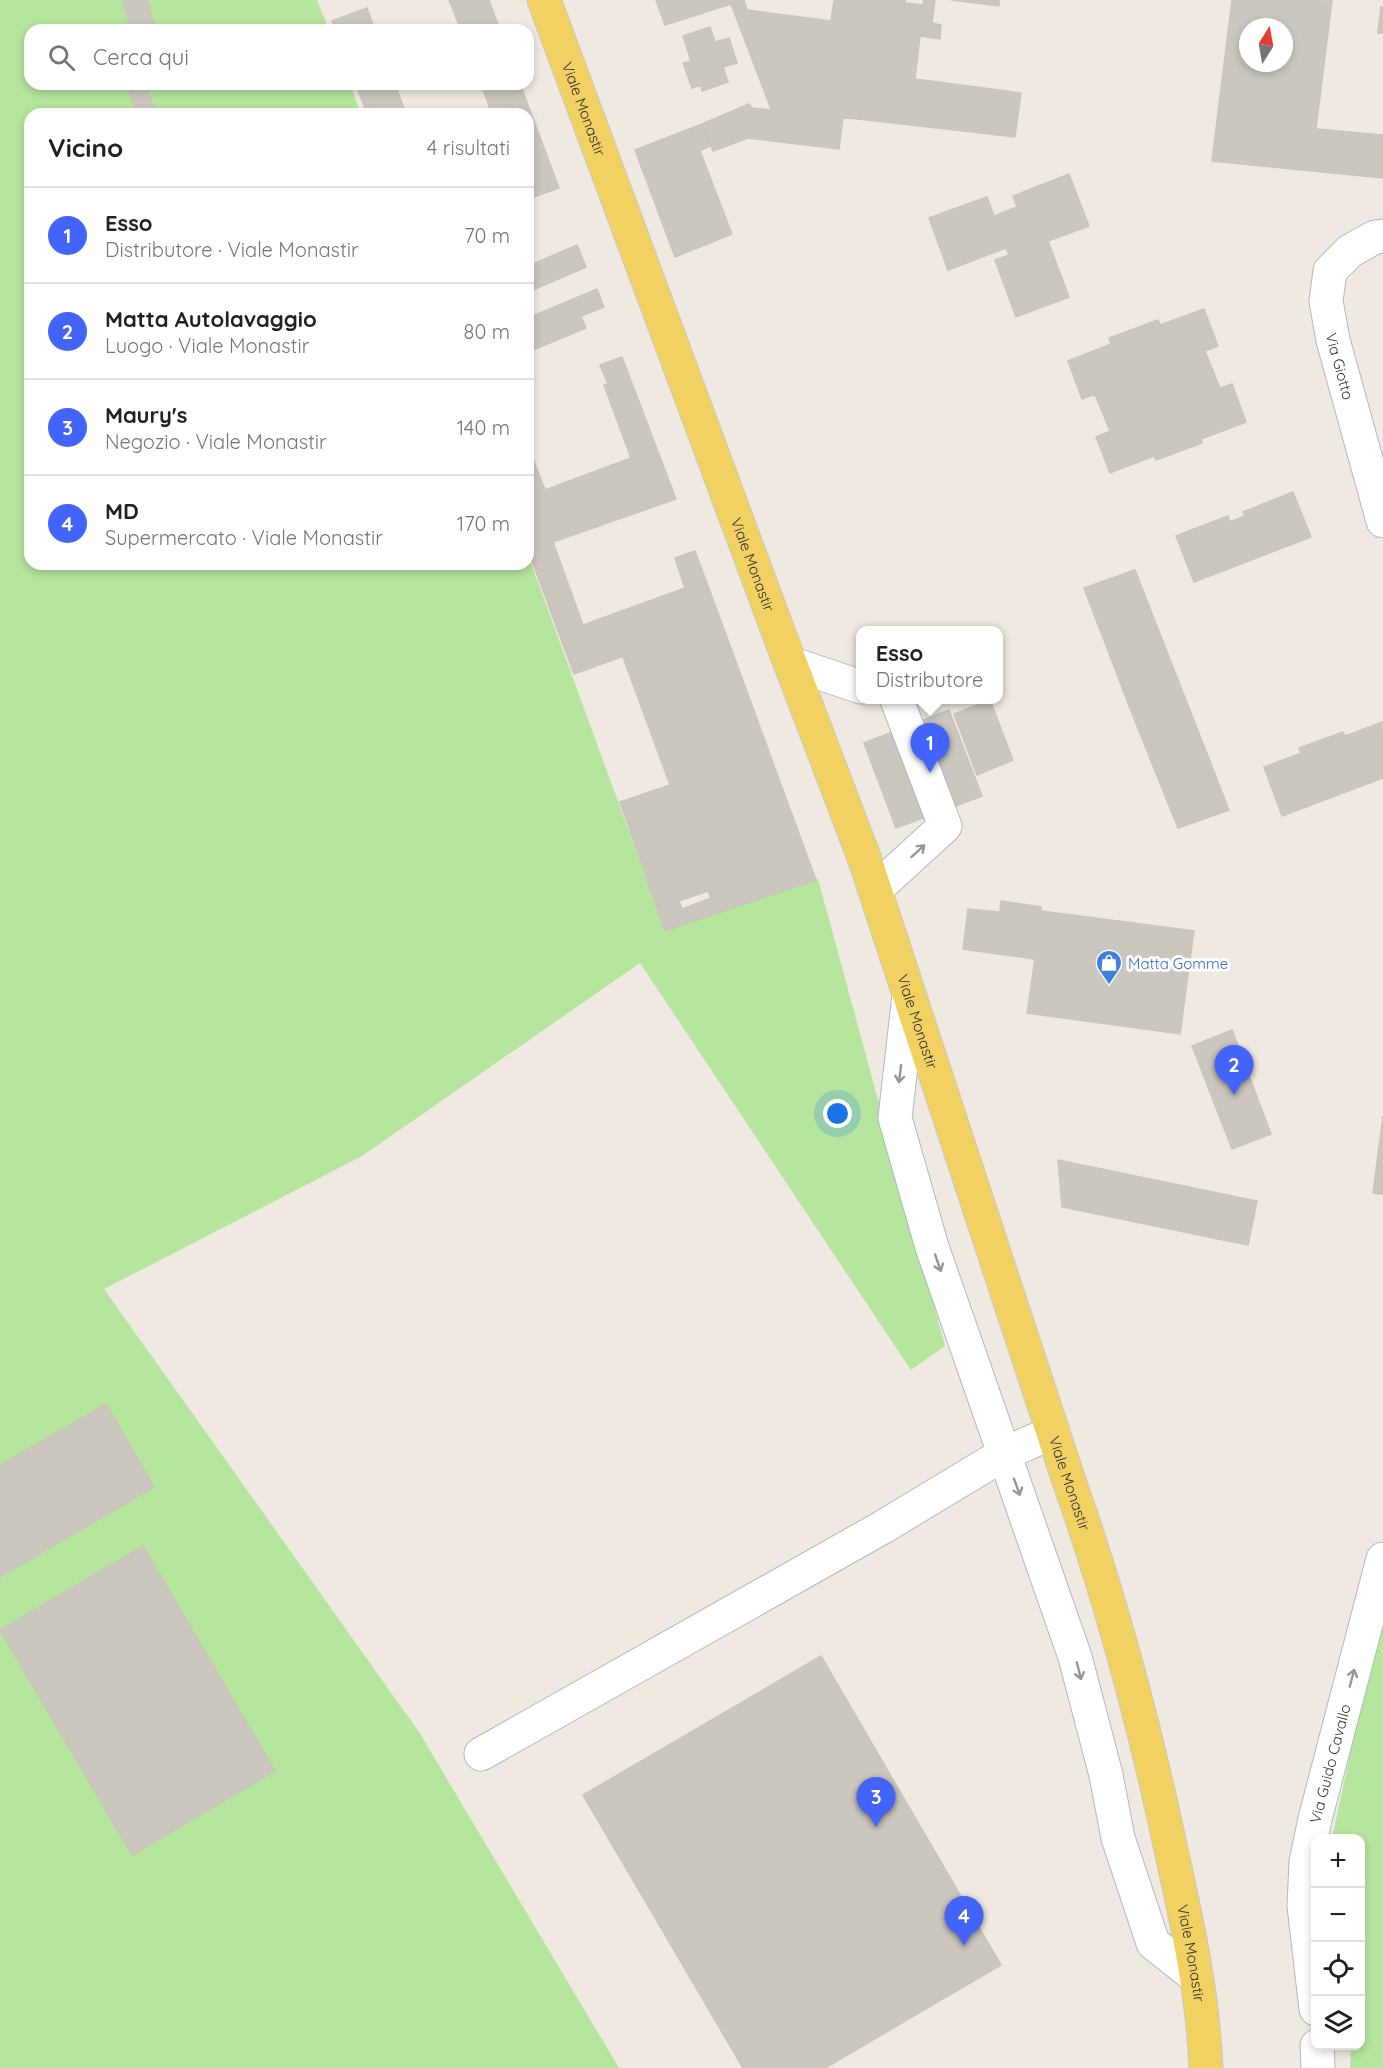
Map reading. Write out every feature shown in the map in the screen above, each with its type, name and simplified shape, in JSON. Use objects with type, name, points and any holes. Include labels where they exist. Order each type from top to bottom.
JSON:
[{"type":"main road","name":"Viale Monastir","points":[[544,0],[874,890],[1053,1432],[1097,1558],[1127,1662],[1152,1762],[1188,1928],[1204,2025],[1206,2068]]},
{"type":"street","name":"Via Giotto","points":[[1383,236],[1375,237],[1350,251],[1330,271],[1326,301],[1333,340],[1383,521]]},
{"type":"street","points":[[790,663],[856,685]]},
{"type":"street","points":[[874,890],[945,826],[899,704]]},
{"type":"street","points":[[909,995],[896,1118],[932,1247],[1076,1657],[1106,1775],[1118,1838],[1153,1943],[1196,1977]]},
{"type":"street","points":[[481,1754],[883,1527],[1004,1454],[1053,1432]]},
{"type":"street","name":"Via Guido Cavallo","points":[[1314,1996],[1304,1906],[1306,1862],[1383,1559]]},
{"type":"street","points":[[1317,2050],[1318,2068]]},
{"type":"green space","points":[[0,0],[317,0],[327,24],[24,24],[24,90],[352,90],[359,108],[24,108],[24,570],[533,570],[665,930],[818,879],[945,1346],[911,1370],[640,963],[362,1156],[104,1289],[419,1732],[619,2068],[0,2068]]},
{"type":"green space","points":[[1383,1621],[1383,2068],[1350,2068],[1351,2050],[1365,2050],[1365,1834],[1333,1834],[1358,1718]]},
{"type":"building","points":[[147,0],[154,24],[129,24],[123,1]]},
{"type":"building","points":[[449,0],[489,0],[498,24],[459,24]]},
{"type":"building","points":[[656,0],[744,0],[747,10],[831,21],[834,0],[905,0],[905,3],[923,5],[924,0],[935,0],[932,23],[941,25],[940,39],[920,36],[915,79],[1021,93],[1015,137],[771,109],[731,4],[665,25]]},
{"type":"building","points":[[951,0],[999,0],[999,6]]},
{"type":"building","points":[[1232,0],[1332,1],[1316,129],[1383,135],[1383,178],[1212,161]]},
{"type":"building","points":[[1381,7],[1383,8],[1383,33],[1378,33]]},
{"type":"building","points":[[367,8],[373,24],[333,24],[332,21]]},
{"type":"building","points":[[710,27],[715,42],[729,38],[737,63],[723,67],[728,82],[702,91],[701,85],[692,88],[683,63],[691,61],[683,36]]},
{"type":"building","points":[[128,90],[148,90],[153,108],[135,108]]},
{"type":"building","points":[[358,90],[397,90],[404,108],[365,108]]},
{"type":"building","points":[[483,90],[522,90],[529,108],[490,108]]},
{"type":"building","points":[[749,104],[752,108],[843,117],[839,149],[748,138],[713,151],[702,124]]},
{"type":"building","points":[[534,121],[559,188],[534,197]]},
{"type":"building","points":[[702,124],[710,146],[700,151],[732,234],[675,257],[635,150]]},
{"type":"building","points":[[1069,174],[1089,226],[1048,241],[1069,297],[1016,317],[995,260],[1009,255],[1006,248],[948,270],[929,218],[987,197],[994,216],[1017,207],[1013,196]]},
{"type":"building","points":[[577,245],[586,267],[534,289],[534,263]]},
{"type":"building","points":[[597,289],[604,307],[581,316],[586,328],[534,350],[534,315]]},
{"type":"building","points":[[1204,309],[1218,346],[1205,351],[1220,388],[1232,384],[1246,422],[1201,439],[1202,443],[1156,460],[1154,456],[1110,473],[1096,437],[1110,431],[1095,394],[1082,399],[1068,361],[1111,344],[1109,338],[1158,320],[1160,325]]},
{"type":"building","points":[[622,357],[676,499],[553,542],[583,625],[685,588],[675,558],[695,551],[721,621],[574,674],[534,566],[534,462],[545,490],[631,458],[604,385],[608,384],[600,365]]},
{"type":"building","points":[[1293,492],[1311,537],[1194,582],[1176,536],[1228,516],[1230,522],[1245,516],[1243,512]]},
{"type":"building","points":[[1135,570],[1182,690],[1131,711],[1084,588]]},
{"type":"building","points":[[721,621],[816,880],[665,931],[620,802],[670,785],[623,657]],"holes":[[[708,891],[711,898],[682,909],[679,901]]]},
{"type":"building","points":[[1182,690],[1229,810],[1178,828],[1131,711]]},
{"type":"building","points":[[980,704],[992,704],[1013,760],[977,775],[954,714]]},
{"type":"building","points":[[949,710],[982,796],[896,828],[864,743]]},
{"type":"building","points":[[1382,722],[1383,778],[1282,816],[1264,767],[1301,753],[1299,748],[1343,732],[1345,736]]},
{"type":"building","name":"Matta Gomme","points":[[1001,901],[1041,907],[1041,911],[1194,931],[1180,1034],[1027,1013],[1035,959],[963,949],[968,909],[1000,912]]},
{"type":"building","points":[[1232,1030],[1271,1134],[1232,1149],[1192,1046]]},
{"type":"building","points":[[1383,1116],[1383,1194],[1373,1193]]},
{"type":"building","points":[[1058,1160],[1257,1201],[1248,1245],[1062,1207]]},
{"type":"building","points":[[106,1404],[154,1487],[0,1577],[0,1465]]},
{"type":"building","points":[[143,1546],[275,1771],[132,1855],[0,1630]]},
{"type":"building","points":[[821,1656],[1001,1965],[825,2068],[743,2068],[583,1795]]},
{"type":"place","name":"Esso","points":[[930,773]]},
{"type":"place","name":"Matta Gomme","points":[[1109,986]]},
{"type":"place","name":"Matta Autolavaggio","points":[[1234,1095]]},
{"type":"place","name":"Maury's","points":[[876,1827]]},
{"type":"place","name":"MD","points":[[964,1946]]}]
